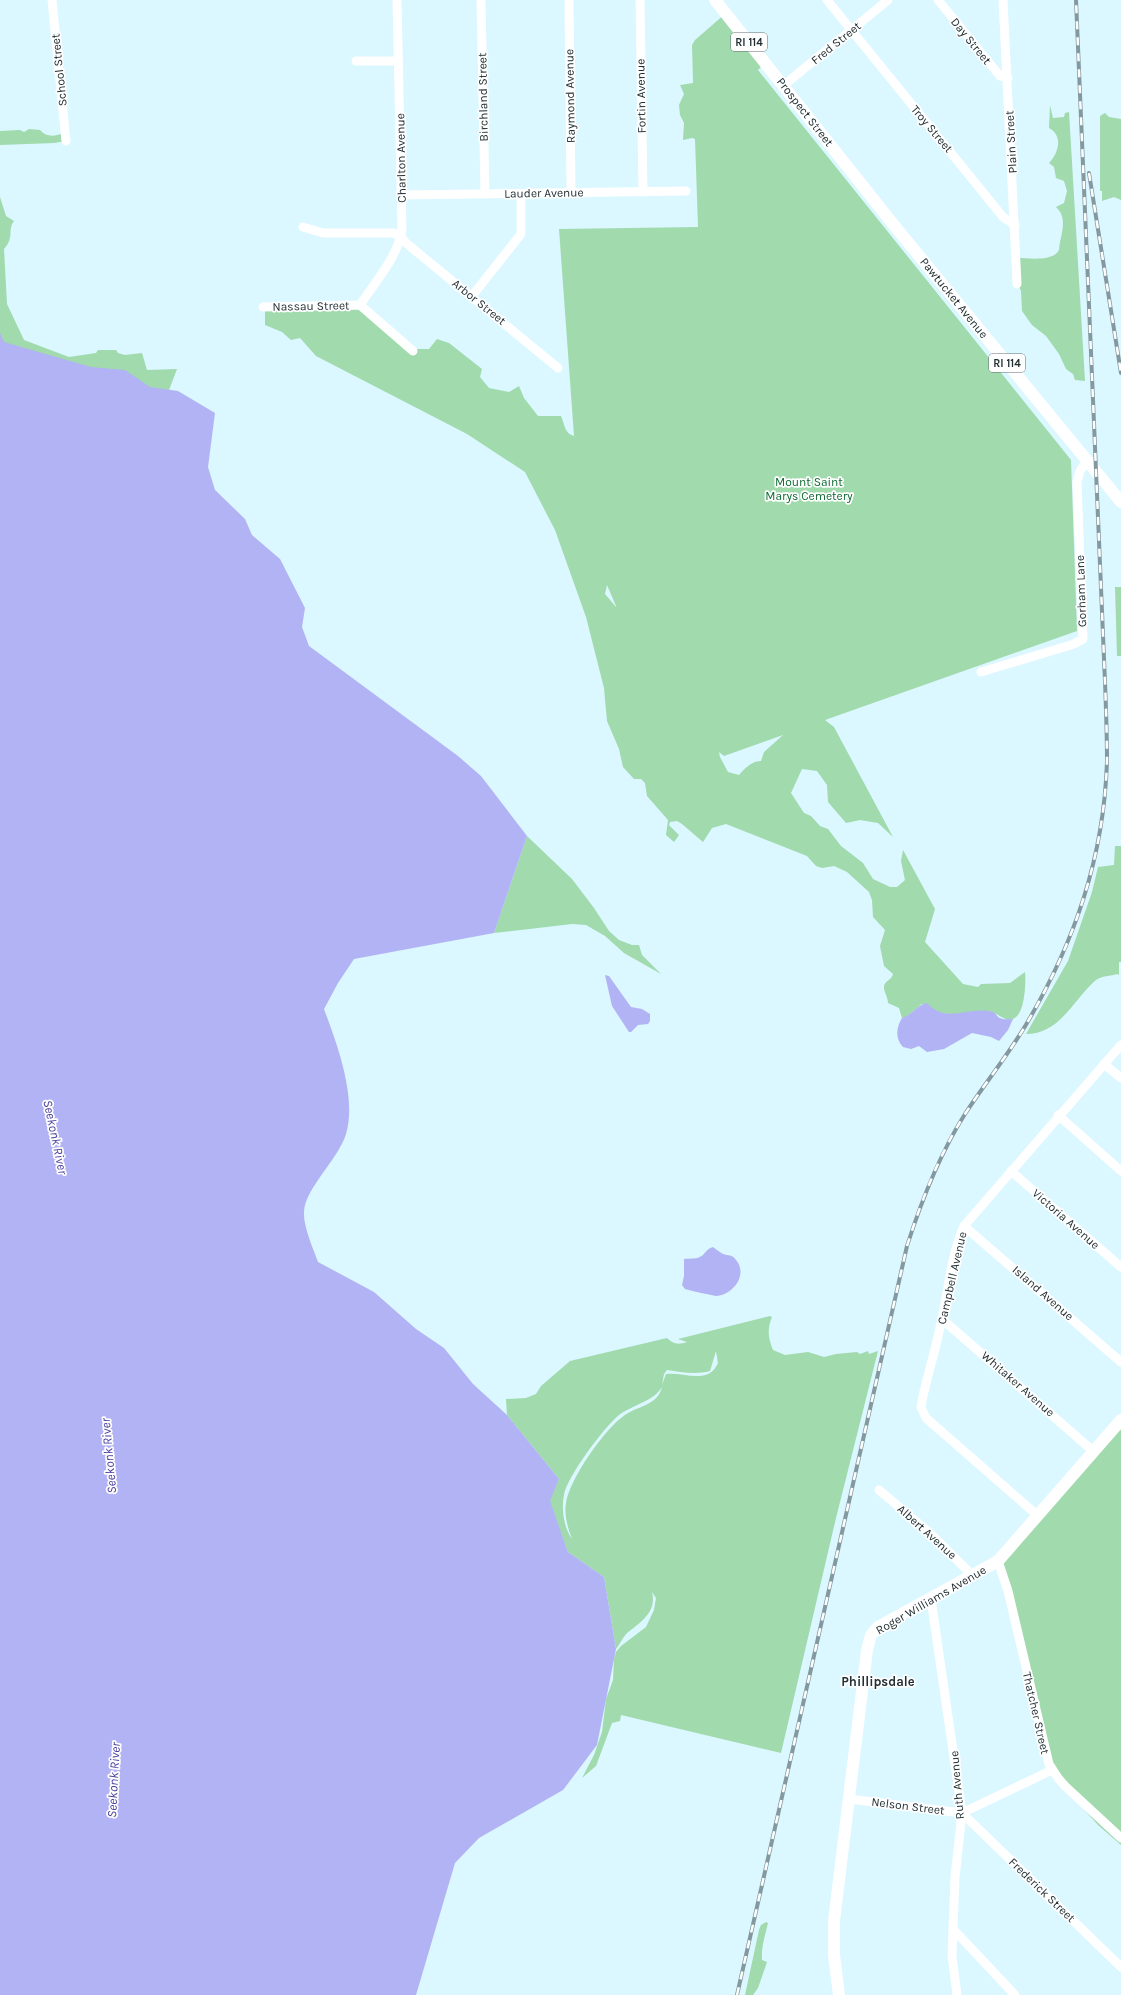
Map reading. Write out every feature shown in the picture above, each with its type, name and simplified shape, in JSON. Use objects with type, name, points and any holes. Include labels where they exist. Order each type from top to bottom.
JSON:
[{"type":"main road","name":"Prospect Street","points":[[715,0],[893,224]]},
{"type":"main road","name":"Pawtucket Avenue","points":[[893,224],[1086,462],[1121,502]]},
{"type":"main road","name":"Roger Williams Avenue","points":[[839,1995],[834,1955],[834,1921],[867,1650],[871,1635],[878,1627],[998,1561],[1121,1420]]},
{"type":"street","name":"School Street","points":[[52,0],[66,141]]},
{"type":"street","name":"Charlton Avenue","points":[[360,305],[393,254],[401,236],[397,0]]},
{"type":"street","name":"Birchland Street","points":[[481,0],[485,194]]},
{"type":"street","name":"Raymond Avenue","points":[[568,0],[571,192]]},
{"type":"street","name":"Fortin Avenue","points":[[640,0],[643,192]]},
{"type":"street","name":"Troy Street","points":[[827,0],[1003,217],[1015,225]]},
{"type":"street","name":"Fred Street","points":[[784,85],[888,0]]},
{"type":"street","name":"Day Street","points":[[938,0],[1000,76],[1008,78]]},
{"type":"street","name":"Plain Street","points":[[1003,0],[1017,284]]},
{"type":"street","points":[[356,61],[398,61]]},
{"type":"street","name":"Lauder Avenue","points":[[401,195],[686,191]]},
{"type":"street","points":[[472,296],[521,234],[521,194]]},
{"type":"street","points":[[303,227],[323,233],[394,233],[401,236]]},
{"type":"street","name":"Arbor Street","points":[[401,236],[406,243],[558,368]]},
{"type":"street","name":"Nassau Street","points":[[263,307],[360,305],[413,351]]},
{"type":"street","name":"Gorham Lane","points":[[980,672],[1074,644],[1083,639],[1077,482],[1080,471],[1086,462]]},
{"type":"street","name":"Campbell Avenue","points":[[1038,1515],[923,1414],[921,1407],[942,1319],[951,1272],[964,1226],[1058,1115],[1121,1044]]},
{"type":"street","points":[[1104,1064],[1121,1078]]},
{"type":"street","points":[[1058,1115],[1121,1171]]},
{"type":"street","name":"Victoria Avenue","points":[[1011,1171],[1121,1267]]},
{"type":"street","name":"Island Avenue","points":[[964,1226],[1121,1362]]},
{"type":"street","name":"Whitaker Avenue","points":[[942,1319],[1093,1451]]},
{"type":"street","name":"Albert Avenue","points":[[879,1490],[931,1534],[973,1576]]},
{"type":"street","name":"Thatcher Street","points":[[998,1561],[1008,1591],[1046,1755],[1052,1770],[1065,1786],[1121,1838]]},
{"type":"street","name":"Ruth Avenue","points":[[931,1599],[962,1813],[955,1878],[952,1963],[957,1995]]},
{"type":"street","name":"Nelson Street","points":[[849,1799],[962,1813],[1052,1770]]},
{"type":"street","name":"Frederick Street","points":[[962,1813],[1121,1967]]},
{"type":"street","points":[[953,1929],[1015,1995]]},
{"type":"green space","name":"Mount Saint Marys Cemetery","points":[[725,14],[765,63],[758,70],[1071,460],[1077,631],[825,720],[834,727],[893,837],[878,823],[860,820],[846,823],[828,802],[827,785],[817,771],[802,769],[791,793],[804,813],[811,816],[820,826],[828,829],[841,846],[863,863],[873,879],[890,887],[897,887],[905,880],[901,861],[903,850],[935,909],[925,942],[963,984],[978,987],[981,984],[1010,983],[1025,972],[1023,1002],[1019,1013],[1013,1019],[1009,1020],[991,1012],[945,1014],[922,1004],[906,1017],[902,1018],[899,1008],[888,1003],[884,989],[885,983],[893,974],[884,966],[880,946],[885,930],[873,917],[872,900],[869,892],[847,872],[834,866],[822,868],[816,866],[807,856],[726,824],[712,828],[703,842],[677,821],[670,822],[669,825],[679,835],[674,842],[666,835],[668,820],[647,796],[645,783],[641,779],[634,779],[623,767],[619,749],[607,721],[604,688],[586,617],[555,530],[525,472],[467,434],[316,356],[300,338],[291,340],[282,332],[265,325],[265,310],[359,307],[412,349],[429,349],[437,339],[449,343],[482,369],[480,377],[489,388],[509,392],[519,386],[524,398],[538,416],[561,416],[568,433],[574,436],[559,229],[698,227],[695,139],[692,138],[683,140],[684,123],[680,115],[679,105],[684,94],[680,85],[693,83],[692,45],[695,40]],"holes":[[[607,585],[616,606],[616,607],[605,594]],[[783,735],[764,752],[761,761],[746,767],[739,775],[728,772],[720,757],[719,752],[724,756]]]},
{"type":"green space","points":[[1050,105],[1053,118],[1064,117],[1065,113],[1069,112],[1085,381],[1075,380],[1073,374],[1066,369],[1059,354],[1046,336],[1032,325],[1022,311],[1021,291],[1018,284],[1017,258],[1046,258],[1056,254],[1059,250],[1063,222],[1060,212],[1056,207],[1064,203],[1067,191],[1064,181],[1056,178],[1054,167],[1049,163],[1055,155],[1058,145],[1057,136],[1054,131],[1049,128]]},
{"type":"green space","points":[[1105,113],[1109,117],[1121,119],[1121,200],[1114,197],[1102,201],[1102,191],[1100,191],[1100,116]]},
{"type":"green space","points":[[29,129],[40,130],[51,136],[65,133],[66,141],[54,143],[0,145],[0,131],[20,130],[24,132]]},
{"type":"green space","points":[[0,197],[6,216],[14,221],[11,227],[9,241],[4,249],[7,304],[24,340],[69,357],[96,353],[98,350],[116,350],[118,353],[125,355],[142,353],[147,370],[177,369],[169,390],[169,397],[14,361],[10,344],[0,345]]},
{"type":"green space","points":[[1115,587],[1121,587],[1121,656],[1117,656]]},
{"type":"green space","points":[[527,836],[572,879],[609,931],[619,940],[632,945],[639,945],[642,955],[661,974],[624,953],[605,936],[586,925],[572,924],[494,933]]},
{"type":"green space","points":[[1115,846],[1121,846],[1121,962],[1119,962],[1119,975],[1117,974],[1103,977],[1096,980],[1057,1022],[1038,1032],[1026,1034],[1068,961],[1092,892],[1098,867],[1114,865]]},
{"type":"green space","points":[[770,1316],[772,1317],[769,1326],[771,1346],[773,1350],[785,1355],[808,1352],[824,1357],[857,1352],[860,1354],[868,1351],[869,1354],[878,1351],[836,1518],[781,1753],[621,1715],[620,1721],[612,1723],[596,1766],[582,1778],[594,1755],[602,1732],[606,1699],[613,1680],[614,1659],[616,1652],[621,1646],[646,1627],[654,1610],[656,1598],[652,1592],[652,1605],[647,1616],[627,1633],[616,1649],[604,1577],[568,1552],[549,1501],[559,1479],[507,1415],[506,1399],[526,1398],[536,1394],[541,1386],[570,1361],[667,1338],[671,1342],[676,1343],[687,1342],[678,1339]],"holes":[[[716,1351],[718,1363],[714,1370],[709,1374],[702,1376],[666,1374],[662,1385],[664,1374],[667,1370],[693,1373],[710,1371]],[[662,1387],[656,1398],[625,1415],[617,1422],[598,1442],[581,1468],[574,1481],[566,1503],[566,1517],[572,1539],[565,1524],[563,1506],[566,1487],[571,1477],[596,1441],[619,1415],[654,1396]]]},
{"type":"green space","points":[[1121,1426],[1121,1845],[1098,1825],[1051,1773],[999,1564]]},
{"type":"green space","points":[[766,1922],[768,1923],[762,1951],[762,1960],[767,1962],[758,1988],[753,1995],[745,1995],[759,1930],[761,1925]]},
{"type":"water","name":"Seekonk River","points":[[0,333],[4,342],[91,367],[125,370],[150,387],[178,391],[215,413],[208,467],[215,490],[245,519],[252,535],[280,559],[305,608],[302,627],[309,646],[458,756],[481,776],[527,836],[494,933],[354,959],[338,983],[324,1009],[340,1054],[344,1071],[349,1104],[349,1119],[342,1144],[310,1193],[304,1212],[307,1230],[318,1262],[374,1292],[416,1329],[444,1348],[473,1384],[507,1415],[559,1479],[550,1501],[568,1552],[604,1577],[616,1649],[597,1745],[563,1790],[479,1838],[455,1863],[416,1995],[0,1995]]},
{"type":"water","points":[[605,975],[609,976],[631,1007],[642,1009],[650,1014],[650,1021],[648,1024],[638,1025],[631,1032],[629,1032],[612,1006]]},
{"type":"water","points":[[927,1003],[942,1013],[950,1014],[984,1011],[993,1012],[1001,1019],[1013,1019],[1008,1030],[999,1041],[991,1037],[972,1033],[944,1049],[927,1052],[919,1046],[911,1049],[903,1047],[900,1044],[897,1033],[898,1025],[902,1018],[909,1015],[923,1004]]},
{"type":"water","points":[[713,1247],[723,1254],[733,1257],[739,1265],[740,1277],[734,1287],[729,1292],[717,1296],[685,1289],[682,1285],[684,1276],[684,1259],[698,1258],[708,1249]]},
{"type":"railway","points":[[737,1995],[907,1246],[925,1194],[947,1145],[965,1114],[1020,1035],[1059,961],[1073,929],[1084,897],[1100,831],[1105,796],[1107,761],[1106,722],[1076,0]]},
{"type":"railway","points":[[1089,173],[1121,373]]},
{"type":"district","name":"Phillipsdale","points":[[878,1681]]}]
